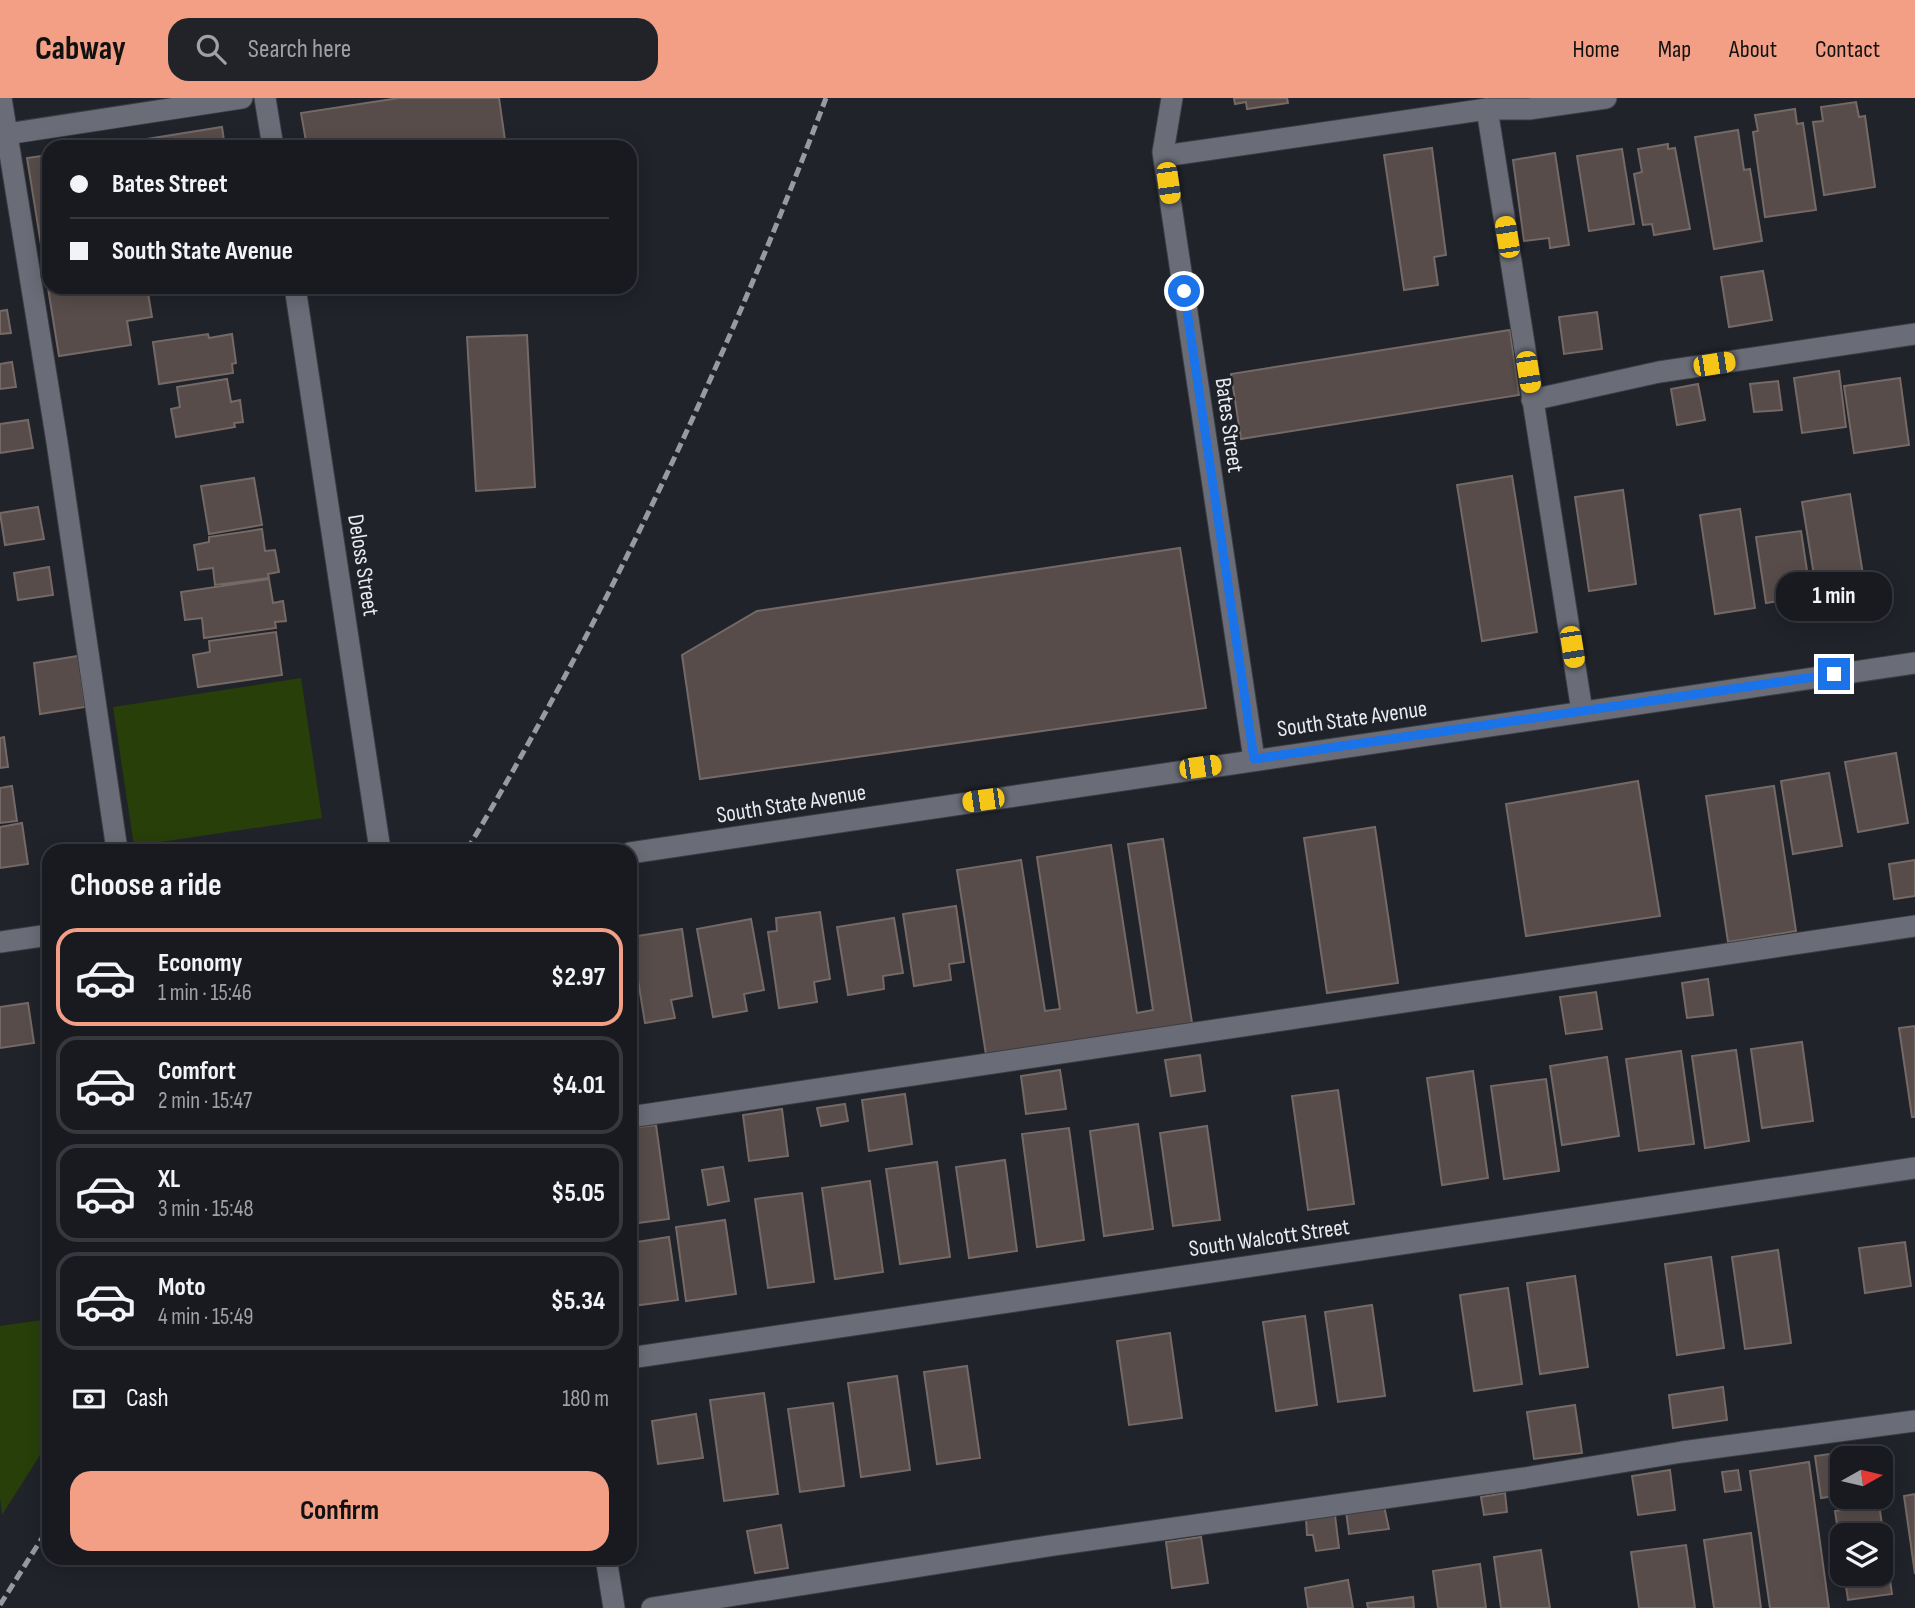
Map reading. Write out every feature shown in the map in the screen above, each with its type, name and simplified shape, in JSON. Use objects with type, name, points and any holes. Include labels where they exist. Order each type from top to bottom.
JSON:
[{"type":"street","points":[[1,98],[3,134],[57,442],[116,844]]},
{"type":"street","points":[[3,134],[242,98]]},
{"type":"street","points":[[265,98],[272,140]]},
{"type":"street","name":"Bates Street","points":[[1172,98],[1164,156],[1254,759]]},
{"type":"street","points":[[1164,156],[1487,108],[1530,109],[1606,98]]},
{"type":"street","points":[[1487,108],[1582,711]]},
{"type":"street","name":"Deloss Street","points":[[296,294],[379,844]]},
{"type":"street","points":[[1532,400],[1659,372],[1915,334]]},
{"type":"street","name":"South State Avenue","points":[[637,852],[1915,663]]},
{"type":"street","points":[[637,1115],[1915,926]]},
{"type":"street","points":[[0,942],[42,936]]},
{"type":"street","name":"South Walcott Street","points":[[637,1357],[1915,1168]]},
{"type":"street","points":[[652,1608],[1048,1546],[1525,1478],[1682,1451],[1915,1422]]},
{"type":"street","points":[[607,1565],[614,1608]]},
{"type":"green space","points":[[301,678],[322,818],[134,844],[113,707]]},
{"type":"green space","points":[[42,1320],[42,1452],[2,1515],[0,1498],[0,1326]]},
{"type":"building","points":[[399,98],[499,98],[505,140],[306,140],[301,113]]},
{"type":"building","points":[[1234,98],[1287,98],[1288,103],[1247,109],[1246,102],[1235,104]]},
{"type":"building","points":[[1856,102],[1859,117],[1865,116],[1875,187],[1824,195],[1813,122],[1823,121],[1821,107]]},
{"type":"building","points":[[1795,109],[1797,124],[1803,123],[1816,210],[1765,217],[1753,132],[1758,131],[1755,115]]},
{"type":"building","points":[[222,127],[224,140],[141,140]]},
{"type":"building","points":[[1738,130],[1744,170],[1750,169],[1762,241],[1714,249],[1695,137]]},
{"type":"building","points":[[1668,144],[1668,149],[1675,148],[1690,229],[1654,235],[1652,224],[1643,225],[1634,174],[1642,172],[1638,149]]},
{"type":"building","points":[[1432,148],[1446,255],[1434,257],[1438,285],[1404,290],[1384,155]]},
{"type":"building","points":[[1622,149],[1634,224],[1589,231],[1577,156]]},
{"type":"building","points":[[1555,153],[1569,245],[1550,248],[1549,238],[1524,241],[1513,160]]},
{"type":"building","points":[[42,156],[42,251],[27,158]]},
{"type":"building","points":[[1763,271],[1772,320],[1729,327],[1721,277]]},
{"type":"building","points":[[49,294],[148,294],[152,317],[127,321],[131,345],[59,356]]},
{"type":"building","points":[[7,310],[11,333],[0,334],[0,311]]},
{"type":"building","points":[[1597,312],[1602,349],[1564,354],[1559,317]]},
{"type":"building","points":[[1510,330],[1519,395],[1241,439],[1231,374]]},
{"type":"building","points":[[208,334],[209,338],[232,334],[236,363],[232,364],[233,373],[159,384],[153,342]]},
{"type":"building","points":[[527,335],[535,487],[476,491],[467,337]]},
{"type":"building","points":[[12,362],[16,387],[0,389],[0,364]]},
{"type":"building","points":[[1839,371],[1846,427],[1802,433],[1794,378]]},
{"type":"building","points":[[1900,378],[1909,445],[1854,453],[1844,386]]},
{"type":"building","points":[[227,379],[231,402],[240,400],[243,422],[234,423],[235,427],[176,437],[171,409],[180,407],[177,387]]},
{"type":"building","points":[[1778,381],[1782,410],[1754,412],[1750,384]]},
{"type":"building","points":[[1698,384],[1705,420],[1677,425],[1671,389]]},
{"type":"building","points":[[28,420],[33,448],[0,453],[0,424]]},
{"type":"building","points":[[1512,476],[1537,632],[1482,641],[1457,485]]},
{"type":"building","points":[[254,478],[262,525],[209,534],[201,486]]},
{"type":"building","points":[[1623,490],[1636,584],[1589,591],[1575,497]]},
{"type":"building","points":[[1850,494],[1866,593],[1857,607],[1825,610],[1821,574],[1814,575],[1802,502]]},
{"type":"building","points":[[38,507],[44,539],[5,545],[0,513]]},
{"type":"building","points":[[1740,509],[1755,608],[1715,614],[1700,515]]},
{"type":"building","points":[[262,529],[265,551],[275,550],[279,572],[268,574],[269,578],[215,585],[213,568],[198,570],[194,545],[209,542],[209,537]]},
{"type":"building","points":[[1801,531],[1808,577],[1802,578],[1805,597],[1766,603],[1756,537]]},
{"type":"building","points":[[1180,548],[1206,708],[700,779],[682,655],[757,611]]},
{"type":"building","points":[[49,567],[53,595],[18,600],[14,573]]},
{"type":"building","points":[[269,579],[273,603],[283,601],[286,621],[275,622],[276,628],[204,638],[202,618],[185,620],[181,592]]},
{"type":"building","points":[[276,632],[282,675],[198,687],[193,655],[210,652],[209,641]]},
{"type":"building","points":[[78,656],[85,707],[40,714],[34,663]]},
{"type":"building","points":[[4,737],[8,767],[0,768],[0,738]]},
{"type":"building","points":[[1896,753],[1908,823],[1858,832],[1845,762]]},
{"type":"building","points":[[1829,773],[1842,846],[1793,854],[1781,781]]},
{"type":"building","points":[[1638,781],[1660,916],[1526,936],[1506,804]]},
{"type":"building","points":[[12,786],[17,821],[0,823],[0,788]]},
{"type":"building","points":[[1774,786],[1796,931],[1728,942],[1706,796]]},
{"type":"building","points":[[22,823],[28,864],[0,868],[0,827]]},
{"type":"building","points":[[1375,827],[1398,983],[1327,993],[1304,838]]},
{"type":"building","points":[[1163,839],[1193,1029],[987,1061],[957,870],[1021,860],[1045,1011],[1060,1009],[1037,857],[1111,845],[1137,1013],[1153,1010],[1128,844]]},
{"type":"building","points":[[1915,860],[1915,896],[1894,899],[1889,864]]},
{"type":"building","points":[[956,906],[964,962],[949,964],[951,980],[914,986],[903,914]]},
{"type":"building","points":[[820,912],[830,979],[814,982],[817,1002],[779,1008],[768,932],[777,931],[776,918]]},
{"type":"building","points":[[894,918],[903,973],[883,976],[884,989],[848,995],[837,927]]},
{"type":"building","points":[[751,919],[764,990],[744,994],[747,1011],[713,1017],[697,929]]},
{"type":"building","points":[[682,929],[692,996],[671,1000],[675,1018],[645,1023],[637,974],[637,936]]},
{"type":"building","points":[[1708,979],[1713,1015],[1687,1018],[1682,983]]},
{"type":"building","points":[[1596,992],[1602,1029],[1566,1034],[1560,997]]},
{"type":"building","points":[[28,1003],[34,1043],[0,1048],[0,1007]]},
{"type":"building","points":[[1915,1026],[1915,1117],[1912,1117],[1899,1028]]},
{"type":"building","points":[[1802,1042],[1813,1121],[1762,1128],[1751,1049]]},
{"type":"building","points":[[1736,1050],[1749,1141],[1705,1148],[1692,1056]]},
{"type":"building","points":[[1681,1051],[1694,1144],[1639,1151],[1626,1059]]},
{"type":"building","points":[[1200,1055],[1205,1091],[1171,1096],[1165,1060]]},
{"type":"building","points":[[1607,1057],[1619,1136],[1562,1145],[1550,1066]]},
{"type":"building","points":[[1060,1070],[1066,1109],[1026,1114],[1021,1076]]},
{"type":"building","points":[[1473,1071],[1488,1178],[1442,1185],[1427,1078]]},
{"type":"building","points":[[1546,1079],[1559,1171],[1504,1179],[1491,1086]]},
{"type":"building","points":[[1338,1090],[1354,1204],[1308,1210],[1292,1096]]},
{"type":"building","points":[[905,1094],[912,1144],[869,1151],[862,1100]]},
{"type":"building","points":[[845,1104],[848,1121],[821,1126],[817,1108]]},
{"type":"building","points":[[782,1109],[788,1156],[749,1161],[743,1115]]},
{"type":"building","points":[[1138,1124],[1153,1229],[1104,1236],[1090,1131]]},
{"type":"building","points":[[656,1125],[669,1219],[637,1223],[637,1127]]},
{"type":"building","points":[[1207,1126],[1220,1220],[1173,1226],[1160,1133]]},
{"type":"building","points":[[1069,1128],[1084,1240],[1037,1247],[1022,1134]]},
{"type":"building","points":[[1005,1160],[1017,1251],[969,1258],[956,1167]]},
{"type":"building","points":[[937,1162],[950,1257],[900,1264],[886,1169]]},
{"type":"building","points":[[723,1167],[729,1201],[708,1205],[702,1170]]},
{"type":"building","points":[[870,1181],[883,1272],[835,1279],[822,1188]]},
{"type":"building","points":[[802,1193],[814,1282],[768,1288],[755,1199]]},
{"type":"building","points":[[725,1220],[736,1294],[686,1301],[676,1227]]},
{"type":"building","points":[[669,1237],[678,1300],[637,1305],[637,1242]]},
{"type":"building","points":[[1905,1242],[1911,1286],[1865,1293],[1859,1248]]},
{"type":"building","points":[[1778,1250],[1791,1343],[1745,1349],[1732,1257]]},
{"type":"building","points":[[1711,1257],[1724,1348],[1677,1355],[1665,1264]]},
{"type":"building","points":[[1575,1276],[1588,1367],[1540,1374],[1527,1283]]},
{"type":"building","points":[[1508,1288],[1522,1384],[1474,1391],[1460,1295]]},
{"type":"building","points":[[1372,1305],[1385,1396],[1338,1402],[1325,1312]]},
{"type":"building","points":[[1305,1316],[1317,1405],[1276,1411],[1263,1322]]},
{"type":"building","points":[[1170,1333],[1182,1418],[1129,1425],[1117,1341]]},
{"type":"building","points":[[967,1366],[980,1458],[937,1464],[924,1372]]},
{"type":"building","points":[[897,1376],[910,1470],[861,1477],[848,1383]]},
{"type":"building","points":[[1723,1387],[1727,1420],[1673,1428],[1669,1395]]},
{"type":"building","points":[[764,1393],[778,1494],[724,1501],[710,1400]]},
{"type":"building","points":[[833,1403],[844,1486],[800,1492],[788,1409]]},
{"type":"building","points":[[1575,1405],[1582,1453],[1534,1459],[1527,1412]]},
{"type":"building","points":[[696,1414],[703,1458],[658,1464],[652,1421]]},
{"type":"building","points":[[1830,1454],[1830,1497],[1821,1498],[1815,1456]]},
{"type":"building","points":[[1809,1462],[1829,1608],[1770,1608],[1750,1471]]},
{"type":"building","points":[[1670,1470],[1675,1510],[1638,1515],[1632,1476]]},
{"type":"building","points":[[1738,1470],[1741,1490],[1725,1492],[1722,1472]]},
{"type":"building","points":[[1505,1493],[1507,1512],[1484,1515],[1481,1497]]},
{"type":"building","points":[[1915,1494],[1915,1574],[1904,1496]]},
{"type":"building","points":[[1384,1506],[1389,1529],[1349,1534],[1346,1511]]},
{"type":"building","points":[[1880,1509],[1882,1523],[1837,1523],[1835,1511]]},
{"type":"building","points":[[1335,1515],[1339,1548],[1316,1551],[1313,1535],[1307,1535],[1306,1519]]},
{"type":"building","points":[[781,1525],[788,1568],[755,1573],[747,1531]]},
{"type":"building","points":[[1751,1533],[1761,1608],[1714,1608],[1704,1540]]},
{"type":"building","points":[[1201,1537],[1208,1583],[1172,1588],[1166,1542]]},
{"type":"building","points":[[1686,1545],[1695,1608],[1639,1608],[1631,1552]]},
{"type":"building","points":[[1541,1550],[1550,1608],[1501,1608],[1494,1557]]},
{"type":"building","points":[[1480,1564],[1486,1608],[1438,1608],[1433,1571]]},
{"type":"building","points":[[1348,1580],[1353,1608],[1308,1608],[1305,1588]]},
{"type":"building","points":[[1846,1586],[1891,1586],[1892,1594],[1848,1600]]},
{"type":"building","points":[[1413,1597],[1414,1608],[1368,1608],[1367,1603]]},
{"type":"railway","points":[[470,844],[569,668],[663,482],[749,292],[826,98]]},
{"type":"railway","points":[[0,1605],[42,1538]]},
{"type":"route","points":[[1184,291],[1254,759],[1834,674]]}]
